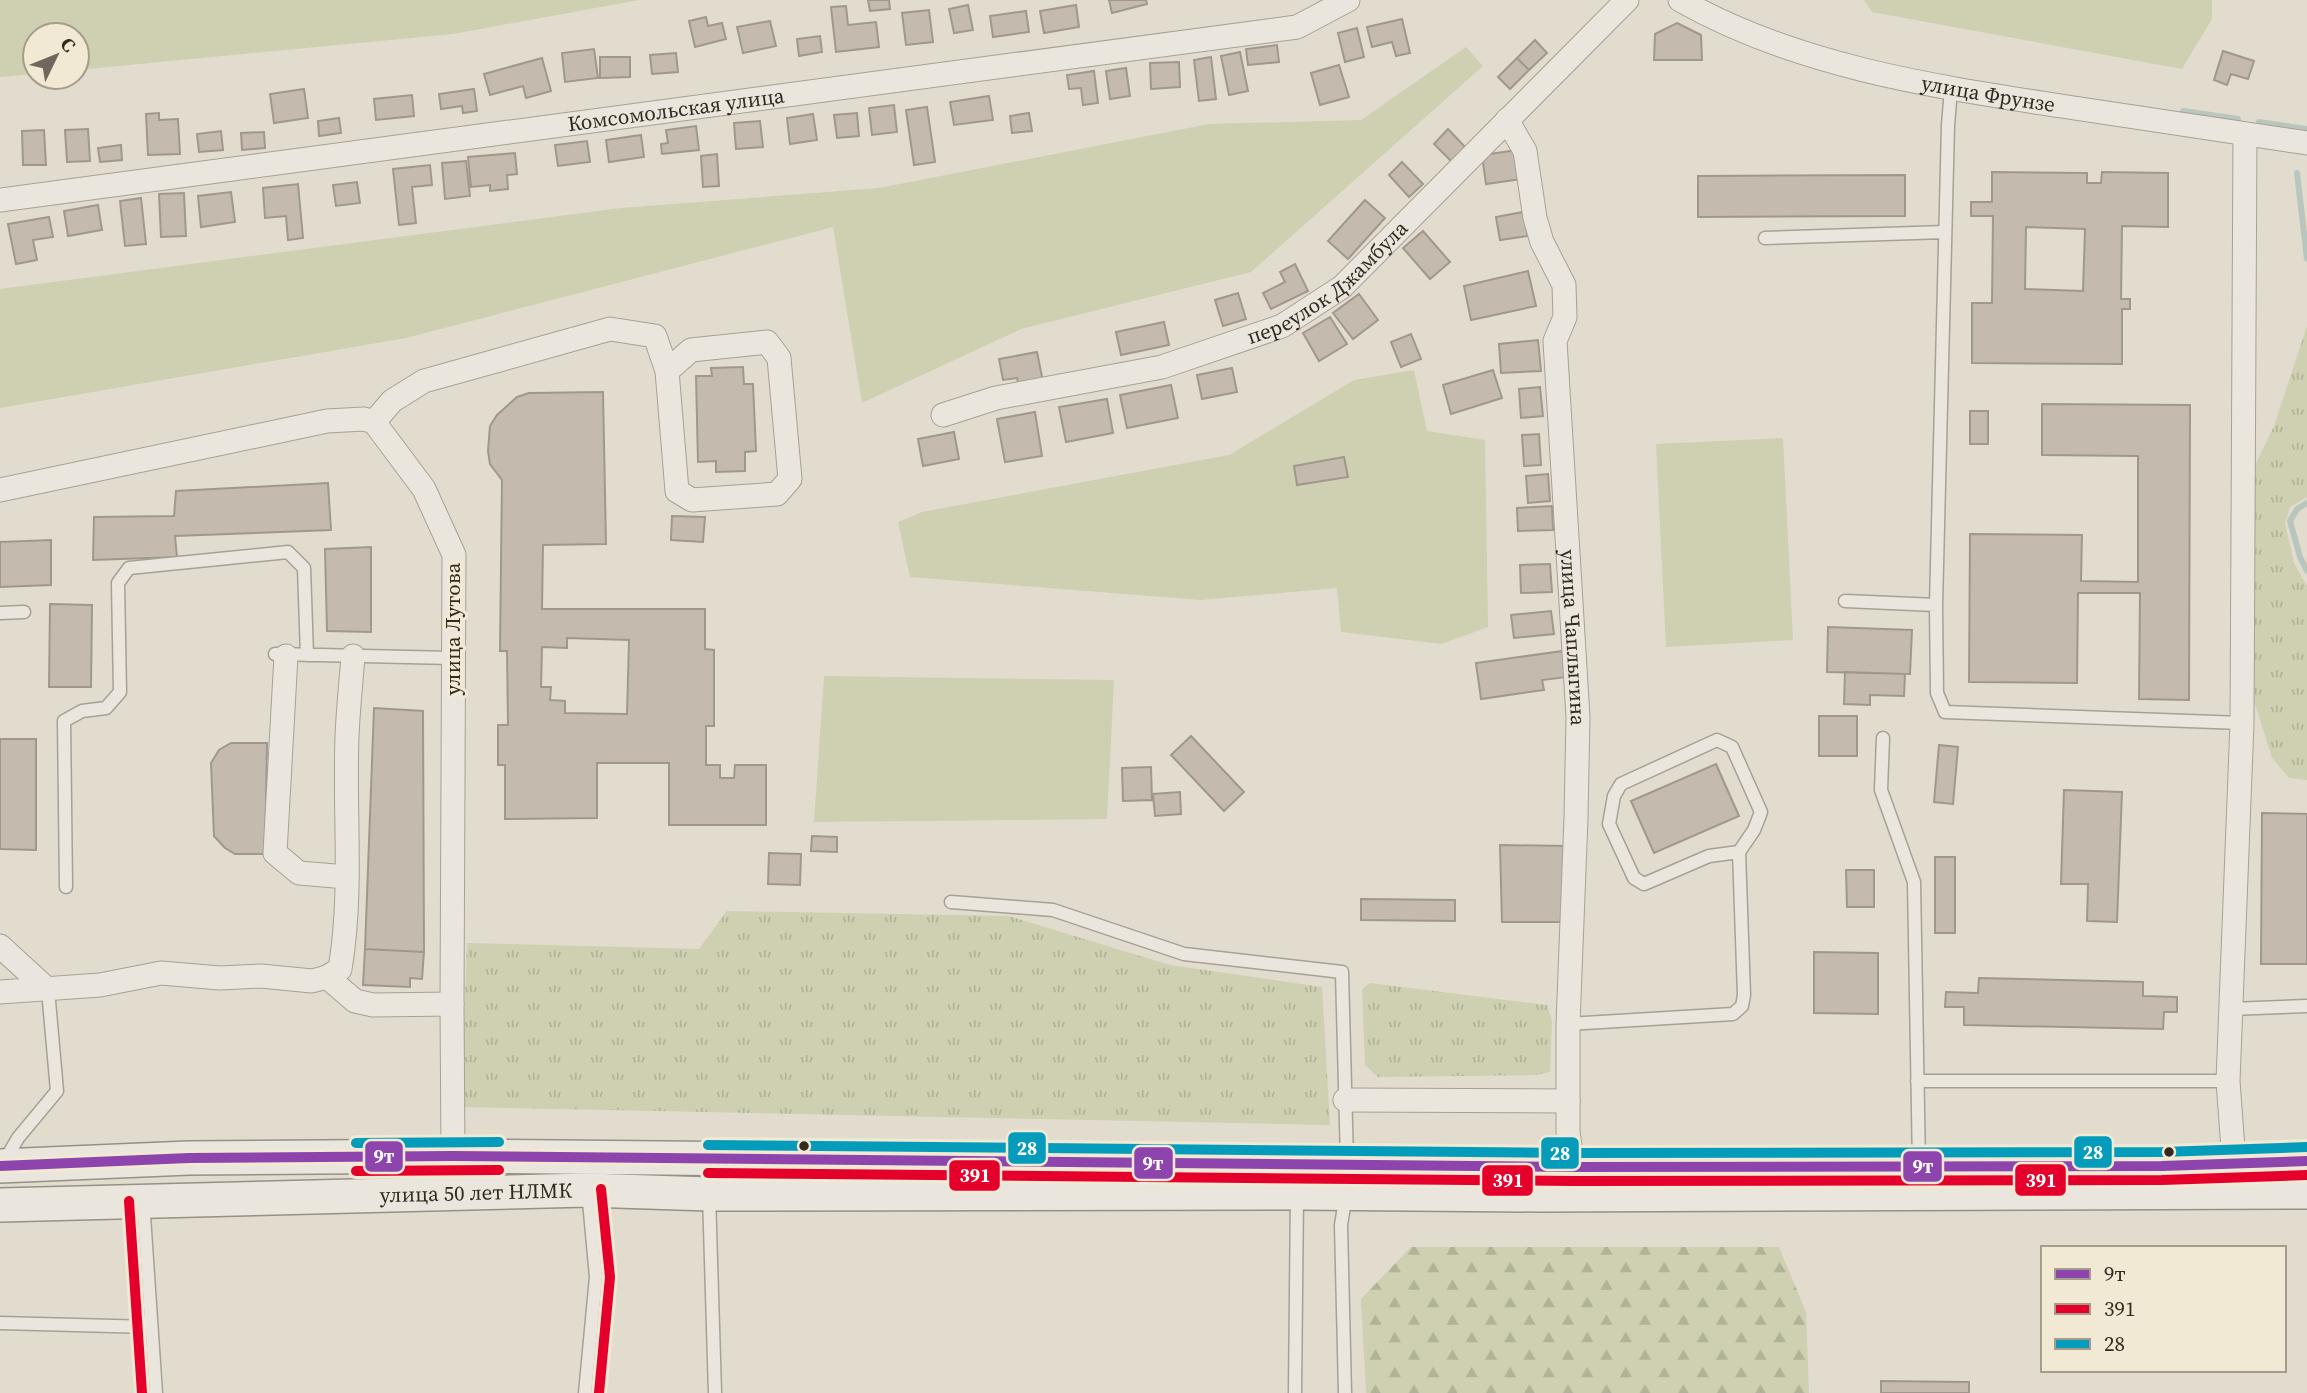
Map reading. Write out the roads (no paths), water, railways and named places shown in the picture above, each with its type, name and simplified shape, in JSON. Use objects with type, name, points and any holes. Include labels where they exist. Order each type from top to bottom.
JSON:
[{"type":"main road","name":"улица 50 лет НЛМК","points":[[1,1166],[190,1158],[499,1156],[708,1159],[1347,1180],[1540,1195],[2307,1192]]},
{"type":"main road","points":[[143,1200],[190,1158]]},
{"type":"main road","name":"улица 50 лет НЛМК","points":[[0,1205],[587,1190],[709,1194],[1297,1193],[1347,1180],[1573,1167],[2162,1166],[2307,1161]]},
{"type":"main road","name":"улица 50 лет НЛМК","points":[[1540,1195],[1565,1188],[1573,1180],[1573,1167]]},
{"type":"street","name":"Комсомольская улица","points":[[0,200],[1297,27],[1348,0]]},
{"type":"street","name":"переулок Джамбула","points":[[943,415],[996,398],[1161,367],[1282,326],[1342,287],[1627,0]]},
{"type":"street","name":"улица Фрунзе","points":[[1680,0],[1713,19],[1786,48],[1951,89],[2307,143]]},
{"type":"street","name":"улица Чаплыгина","points":[[1507,120],[1525,151],[1535,218],[1542,242],[1564,285],[1565,317],[1555,341],[1578,717],[1576,832],[1567,1024],[1568,1132],[1573,1167]]},
{"type":"street","points":[[2234,1163],[2228,1081],[2242,723],[2245,134]]},
{"type":"street","points":[[0,491],[327,421],[364,419],[374,422],[392,401],[424,381],[610,329],[655,336],[667,371],[677,491],[692,500],[777,494],[790,479],[779,358],[767,342],[691,350],[667,371]]},
{"type":"street","name":"улица Лутова","points":[[374,422],[424,489],[454,555],[453,1156]]},
{"type":"street","points":[[289,655],[275,853],[299,873],[347,877]]},
{"type":"street","points":[[0,992],[100,985],[161,974],[220,978],[261,976],[312,981],[327,978],[340,969],[345,941],[347,737],[352,656]]},
{"type":"street","points":[[0,946],[48,990]]},
{"type":"street","points":[[327,978],[355,1001],[373,1005],[452,1004]]},
{"type":"street","points":[[1345,1100],[1568,1101]]},
{"type":"lane","points":[[1951,89],[1936,605],[1937,693],[1945,712],[2242,723]]},
{"type":"lane","points":[[1765,238],[1945,232]]},
{"type":"lane","points":[[66,887],[64,721],[82,710],[106,708],[120,692],[118,583],[129,568],[288,552],[303,568],[289,655],[452,658]]},
{"type":"lane","points":[[1846,601],[1936,605]]},
{"type":"lane","points":[[0,613],[24,612]]},
{"type":"lane","points":[[1882,738],[1881,790],[1914,882],[1919,1167]]},
{"type":"lane","points":[[1567,1024],[1733,1014],[1742,1006],[1744,995],[1739,852],[1754,830],[1761,812],[1732,747],[1717,740],[1621,784],[1614,796],[1609,824],[1634,878],[1644,884],[1709,856],[1739,852]]},
{"type":"lane","points":[[951,902],[1053,911],[1184,954],[1342,972],[1347,1180],[1341,1225],[1345,1393]]},
{"type":"lane","points":[[1,1166],[18,1138],[57,1091],[48,990]]},
{"type":"lane","points":[[2231,1009],[2307,1006]]},
{"type":"lane","points":[[1917,1081],[2228,1081]]},
{"type":"lane","points":[[585,1393],[596,1277],[587,1190]]},
{"type":"lane","points":[[1295,1393],[1297,1193]]},
{"type":"lane","points":[[709,1194],[715,1393]]},
{"type":"lane","points":[[143,1200],[156,1393]]},
{"type":"lane","points":[[0,1324],[151,1327]]},
{"type":"waterway","points":[[2183,111],[2238,119]]},
{"type":"waterway","points":[[2259,122],[2307,129]]},
{"type":"waterway","points":[[2297,173],[2307,259]]},
{"type":"waterway","points":[[2307,503],[2297,509],[2290,521],[2300,557],[2307,571]]}]
